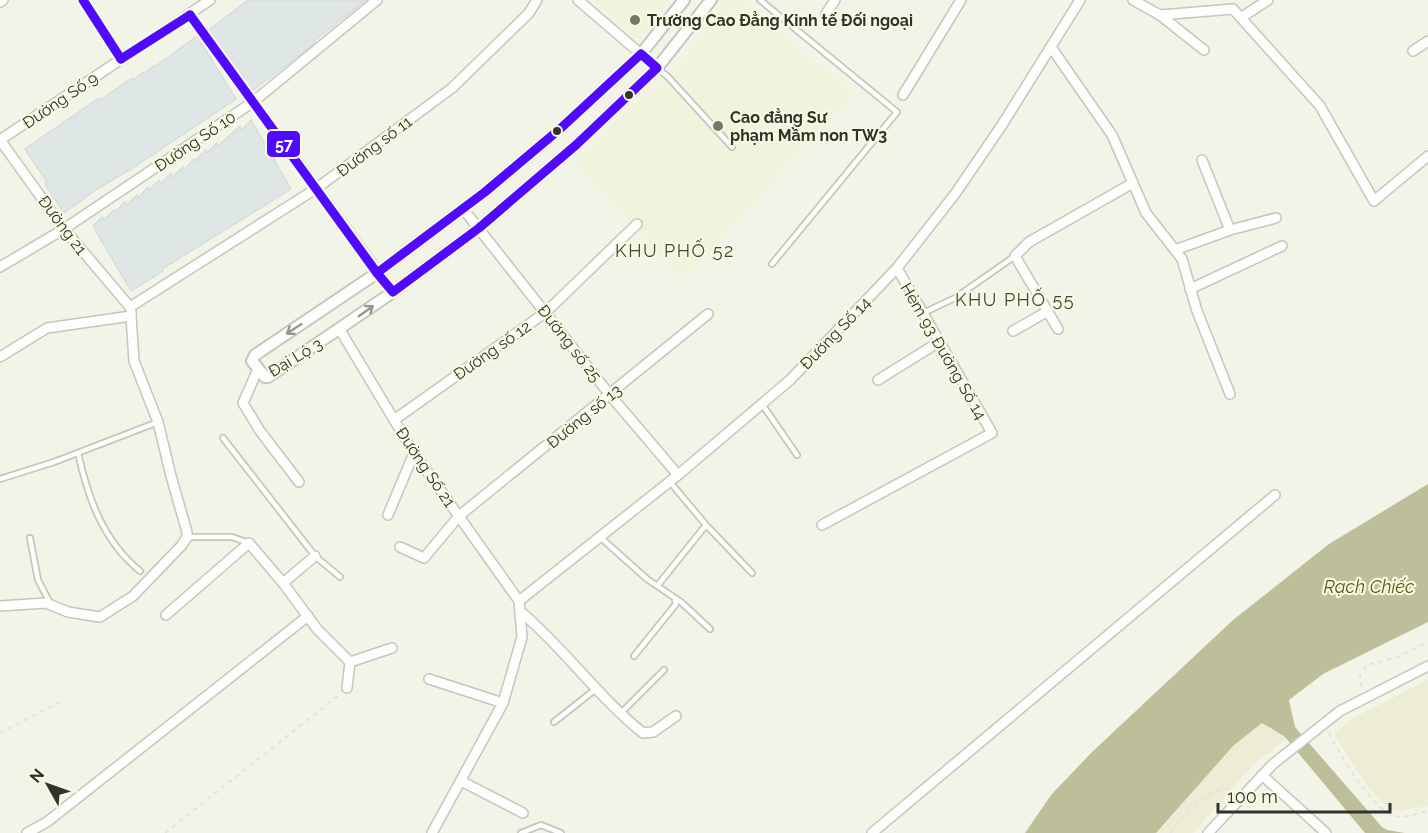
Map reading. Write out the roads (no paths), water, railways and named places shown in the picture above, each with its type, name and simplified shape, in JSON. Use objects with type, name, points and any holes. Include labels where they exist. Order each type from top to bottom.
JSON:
[{"type":"street","points":[[83,0],[121,59]]},
{"type":"street","name":"Đường Số 9","points":[[0,140],[210,0]]},
{"type":"street","name":"Đường Số 10","points":[[0,267],[64,229],[253,102],[377,0]]},
{"type":"street","name":"Đường số 11","points":[[130,312],[317,188],[452,88],[529,13],[537,0]]},
{"type":"street","points":[[578,0],[657,68]]},
{"type":"street","name":"Đại Lộ 3","points":[[684,0],[641,54],[561,128],[464,210],[377,273],[255,355],[252,361],[258,369],[267,377],[340,330],[479,228],[576,145],[657,68],[711,0]]},
{"type":"street","points":[[826,14],[835,0]]},
{"type":"street","points":[[903,96],[961,0]]},
{"type":"street","name":"Đường Số 14","points":[[519,601],[674,478],[790,380],[897,268],[962,184],[1002,125],[1080,0]]},
{"type":"street","points":[[1133,0],[1160,15],[1204,50]]},
{"type":"street","points":[[1242,18],[1268,0]]},
{"type":"street","points":[[1160,15],[1233,9],[1320,106],[1374,201],[1428,156]]},
{"type":"street","points":[[190,15],[393,292]]},
{"type":"street","points":[[1413,51],[1428,41]]},
{"type":"street","points":[[1051,47],[1112,135],[1146,213],[1182,259],[1197,311],[1230,394]]},
{"type":"street","name":"Đường 21","points":[[0,140],[64,229],[130,312]]},
{"type":"street","points":[[1202,160],[1230,230]]},
{"type":"street","points":[[1058,329],[1016,256],[1029,242],[1133,183]]},
{"type":"street","name":"Đường số 25","points":[[464,210],[674,478]]},
{"type":"street","points":[[1175,250],[1230,230],[1276,218]]},
{"type":"street","name":"Đường số 12","points":[[394,420],[546,312],[637,224]]},
{"type":"street","points":[[1190,289],[1282,246]]},
{"type":"street","name":"Hẻm 93 Đường Số 14","points":[[822,525],[992,433],[897,268]]},
{"type":"street","points":[[1013,331],[1048,311]]},
{"type":"street","points":[[0,357],[47,328],[130,312],[134,361],[158,422],[187,532],[182,545],[133,596],[100,617],[68,612],[46,603],[0,606]]},
{"type":"street","name":"Đường số 13","points":[[400,548],[424,558],[459,516],[708,314]]},
{"type":"street","name":"Đường Số 21","points":[[340,330],[414,453],[519,601]]},
{"type":"street","points":[[878,380],[939,342]]},
{"type":"street","points":[[258,369],[243,403],[260,431],[299,482]]},
{"type":"street","points":[[388,515],[414,453]]},
{"type":"street","points":[[872,833],[1275,495]]},
{"type":"street","points":[[166,615],[249,543],[317,628],[350,662]]},
{"type":"street","points":[[283,583],[315,555]]},
{"type":"street","points":[[432,833],[503,703],[522,637],[519,601]]},
{"type":"street","points":[[520,611],[546,633],[620,714],[644,733],[648,734],[676,716]]},
{"type":"street","points":[[27,833],[47,822],[308,616]]},
{"type":"street","points":[[350,662],[392,648]]},
{"type":"street","points":[[347,688],[350,662]]},
{"type":"street","points":[[1209,833],[1262,775],[1308,736],[1350,705],[1428,666]]},
{"type":"street","points":[[429,679],[503,703]]},
{"type":"street","points":[[1262,775],[1326,833]]},
{"type":"street","points":[[461,781],[522,813]]},
{"type":"lane","points":[[760,0],[897,112],[771,264]]},
{"type":"lane","points":[[657,68],[732,147]]},
{"type":"lane","points":[[923,313],[955,298],[1016,256]]},
{"type":"lane","points":[[762,404],[797,455]]},
{"type":"lane","points":[[0,479],[78,453],[158,422]]},
{"type":"lane","points":[[223,438],[315,555],[340,577]]},
{"type":"lane","points":[[78,453],[87,490],[97,517],[130,564],[140,571]]},
{"type":"lane","points":[[674,478],[706,525],[752,573]]},
{"type":"lane","points":[[658,585],[706,525]]},
{"type":"lane","points":[[187,537],[232,537],[249,543]]},
{"type":"lane","points":[[600,537],[648,579],[681,602],[710,629]]},
{"type":"lane","points":[[30,538],[38,579],[51,605]]},
{"type":"lane","points":[[634,656],[676,604],[675,600]]},
{"type":"lane","points":[[620,714],[664,670]]},
{"type":"lane","points":[[554,722],[597,688]]},
{"type":"lane","points":[[521,833],[541,825],[561,833]]},
{"type":"water","name":"Rạch Chiếc","points":[[1428,484],[1428,622],[1323,674],[1289,700],[1295,727],[1382,827],[1405,833],[1365,833],[1285,737],[1262,723],[1234,745],[1156,833],[1025,833],[1051,795],[1091,753],[1233,620],[1329,544]]},
{"type":"place","name":"Trường Cao Đẳng Kinh tế Đối ngoại","points":[[635,20]]},
{"type":"place","name":"Cao đẳng Sư phạm Mầm non TW3","points":[[718,126]]},
{"type":"district","name":"KHU PHỐ 52","points":[[675,251]]},
{"type":"district","name":"KHU PHỐ 55","points":[[1015,300]]}]
